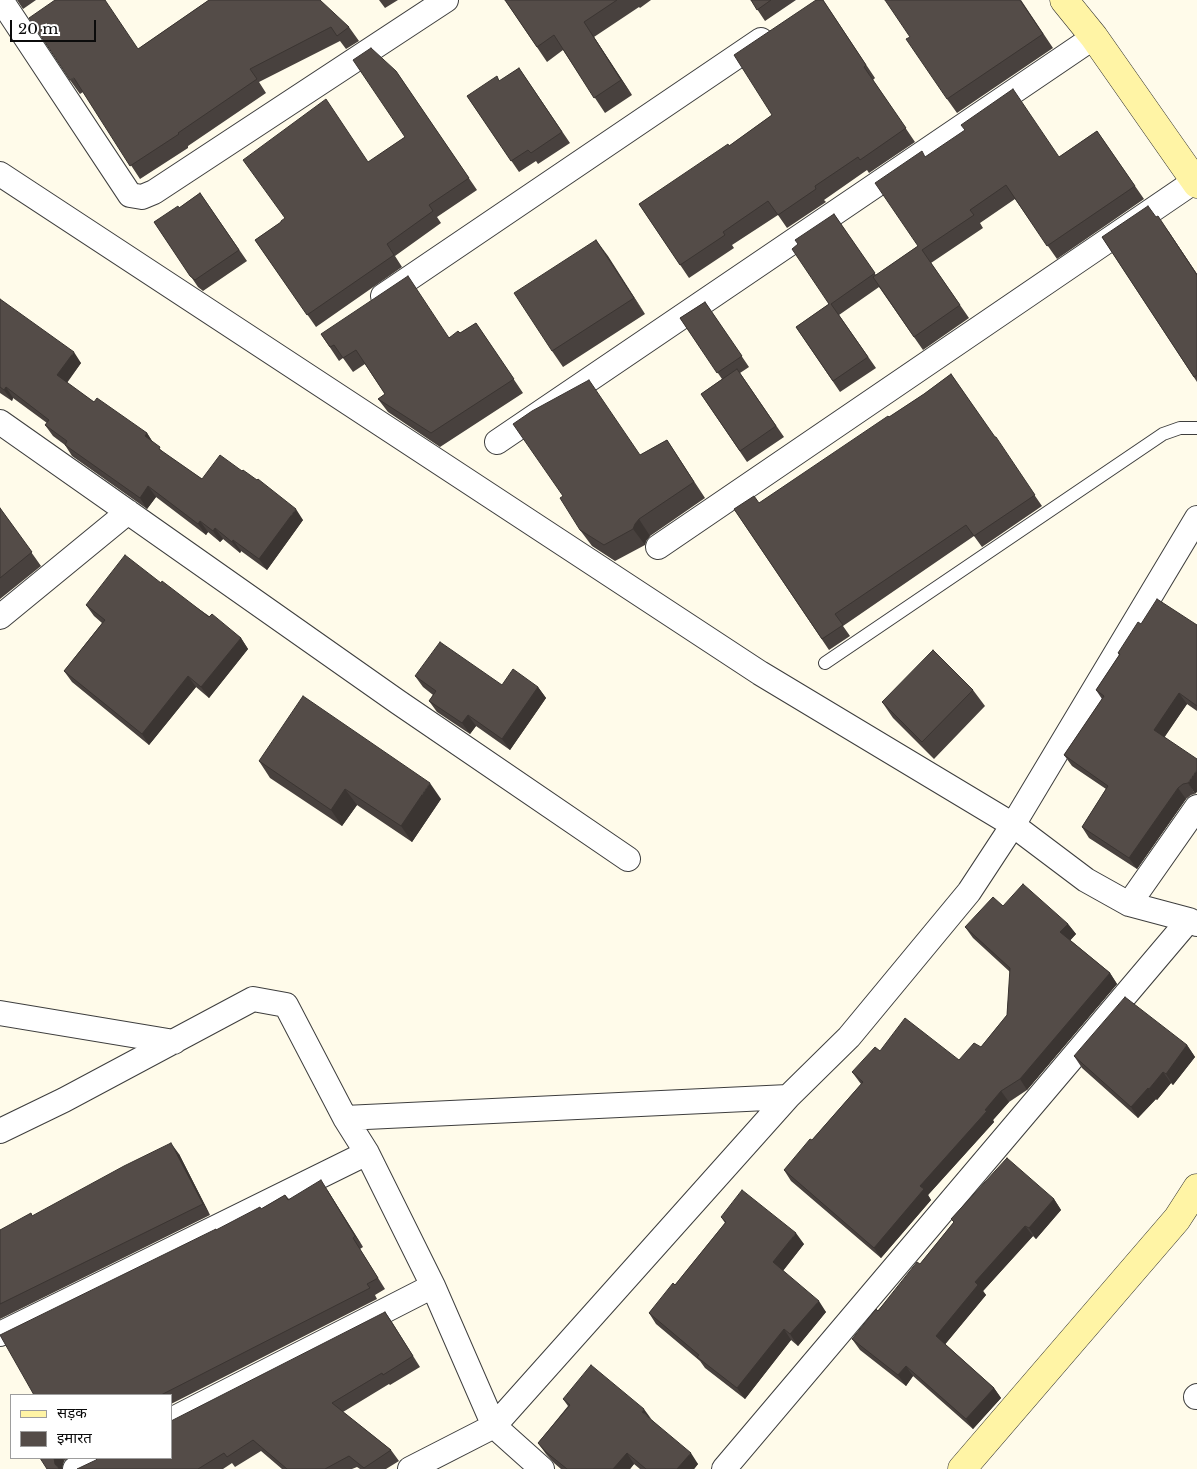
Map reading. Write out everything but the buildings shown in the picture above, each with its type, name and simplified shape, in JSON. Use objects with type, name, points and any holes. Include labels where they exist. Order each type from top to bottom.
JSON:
[{"type":"street","points":[[1,0],[27,22],[130,195],[142,197],[154,192],[446,0]]},
{"type":"street","points":[[658,547],[1196,182],[1094,37],[1064,0]]},
{"type":"street","points":[[367,307],[779,28]]},
{"type":"street","points":[[497,442],[1094,37]]},
{"type":"street","points":[[0,174],[760,673],[1013,824],[1086,880],[1129,904],[1193,922],[724,1469]]},
{"type":"street","points":[[0,422],[398,702],[628,859]]},
{"type":"street","points":[[0,617],[128,512]]},
{"type":"street","points":[[410,1469],[494,1426],[788,1097],[849,1037],[963,900],[1013,824],[1197,518]]},
{"type":"street","points":[[1129,904],[1197,807]]},
{"type":"street","points":[[0,1131],[64,1100],[253,999],[286,1004],[345,1118],[367,1153],[433,1286],[494,1426],[542,1469]]},
{"type":"street","points":[[0,1013],[174,1042]]},
{"type":"street","points":[[345,1118],[788,1097]]},
{"type":"street","points":[[0,1334],[367,1153]]},
{"type":"street","points":[[962,1469],[1177,1219],[1197,1188]]},
{"type":"street","points":[[172,1419],[433,1286]]},
{"type":"street","points":[[75,1469],[95,1459]]},
{"type":"lane","points":[[825,663],[1163,434],[1180,428],[1197,428]]}]
